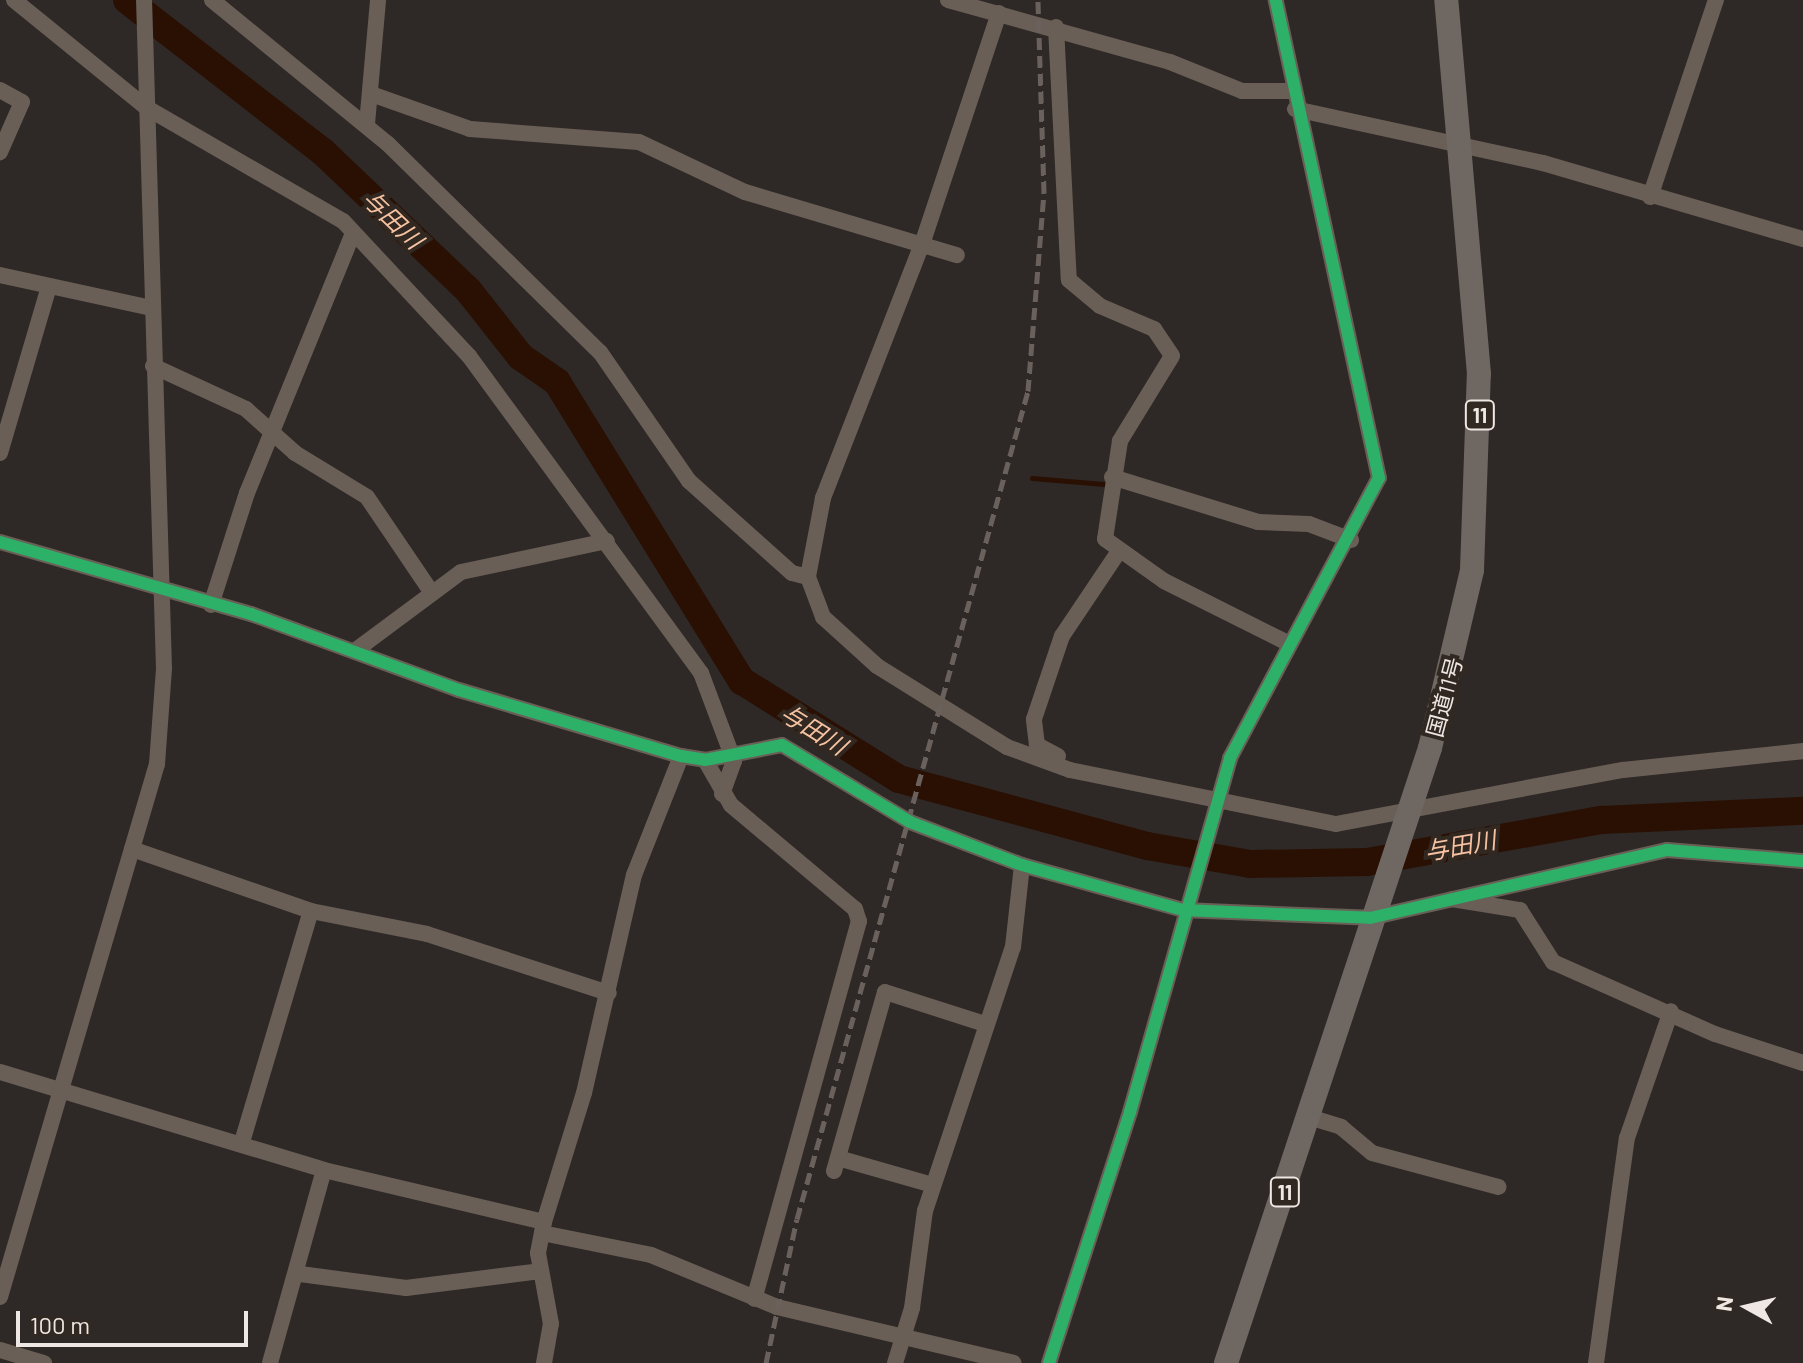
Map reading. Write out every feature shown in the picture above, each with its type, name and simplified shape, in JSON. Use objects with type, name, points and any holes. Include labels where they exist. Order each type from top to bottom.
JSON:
[{"type":"highway","name":"国道11号","points":[[1226,1363],[1309,1117],[1461,632],[1479,487],[1479,374],[1446,0]]},
{"type":"street","points":[[14,0],[147,108],[251,164],[353,233],[469,356],[701,673],[731,753],[722,794]]},
{"type":"street","points":[[0,1297],[159,749],[164,669],[158,592],[144,0]]},
{"type":"street","points":[[212,0],[367,124],[600,352],[689,481],[792,573],[808,577]]},
{"type":"street","points":[[367,124],[374,95],[378,0]]},
{"type":"street","points":[[948,0],[1056,27],[1242,91],[1290,91]]},
{"type":"street","points":[[1049,1363],[1130,1112],[1215,802],[1245,722],[1288,643],[1351,540],[1376,489],[1378,465],[1290,91],[1276,0]]},
{"type":"street","points":[[1650,197],[1716,0]]},
{"type":"street","points":[[999,13],[922,244],[838,452],[811,539],[808,577],[823,617],[877,666],[970,729],[1070,770],[1215,802],[1336,824],[1405,815],[1709,758],[1803,751]]},
{"type":"street","points":[[1056,27],[1069,280],[1100,306],[1154,329],[1172,356],[1120,441],[1112,477],[1105,539],[1117,554],[1288,643]]},
{"type":"street","points":[[0,90],[22,102],[0,152]]},
{"type":"street","points":[[374,95],[470,129],[639,142],[745,192],[957,255]]},
{"type":"street","points":[[1295,109],[1459,143],[1803,239]]},
{"type":"street","points":[[211,605],[274,433],[353,233]]},
{"type":"street","points":[[0,275],[151,308]]},
{"type":"street","points":[[0,453],[49,287]]},
{"type":"street","points":[[153,366],[246,409],[274,433],[367,497],[430,590]]},
{"type":"street","points":[[1112,477],[1258,522],[1309,524],[1351,540]]},
{"type":"street","points":[[356,650],[430,590],[500,561],[607,541]]},
{"type":"street","points":[[0,542],[356,650],[459,690],[681,756],[705,760],[782,745],[887,811],[1022,865],[1185,904],[1370,918],[1667,850],[1803,861]]},
{"type":"street","points":[[1070,770],[1037,745],[1034,719],[1062,636],[1117,554]]},
{"type":"street","points":[[544,1363],[551,1324],[540,1271],[543,1228],[609,993],[634,875],[681,756]]},
{"type":"street","points":[[705,760],[722,794],[855,909],[859,921],[754,1299]]},
{"type":"street","points":[[132,849],[311,911],[427,934],[609,993]]},
{"type":"street","points":[[895,1363],[904,1336],[933,1185],[982,1023],[1013,947],[1022,865]]},
{"type":"street","points":[[1452,899],[1520,910],[1553,962],[1803,1063]]},
{"type":"street","points":[[242,1142],[311,911]]},
{"type":"street","points":[[933,1185],[836,1164],[885,992],[982,1023]]},
{"type":"street","points":[[1596,1363],[1627,1138],[1671,1011]]},
{"type":"street","points":[[0,1072],[242,1142],[324,1170],[651,1255],[754,1299],[1013,1363]]},
{"type":"street","points":[[1309,1117],[1341,1127],[1372,1153],[1499,1187]]},
{"type":"street","points":[[270,1363],[300,1274],[324,1170]]},
{"type":"street","points":[[300,1274],[406,1288],[540,1271]]},
{"type":"street","points":[[0,1350],[44,1363]]},
{"type":"waterway","name":"与田川","points":[[127,0],[322,151],[468,290],[521,357],[557,382],[742,681],[899,779],[1147,846],[1250,864],[1367,862],[1601,820],[1803,811]]},
{"type":"waterway","points":[[1032,478],[1104,484]]},
{"type":"railway","points":[[766,1363],[797,1219],[1028,391],[1044,193],[1038,0]]},
{"type":"cycle path","points":[[1049,1363],[1130,1112],[1230,758],[1379,478],[1276,0]]},
{"type":"cycle path","points":[[0,542],[251,614],[459,690],[681,756],[705,760],[782,745],[910,822],[1022,865],[1183,910],[1370,918],[1667,850],[1803,861]]}]
